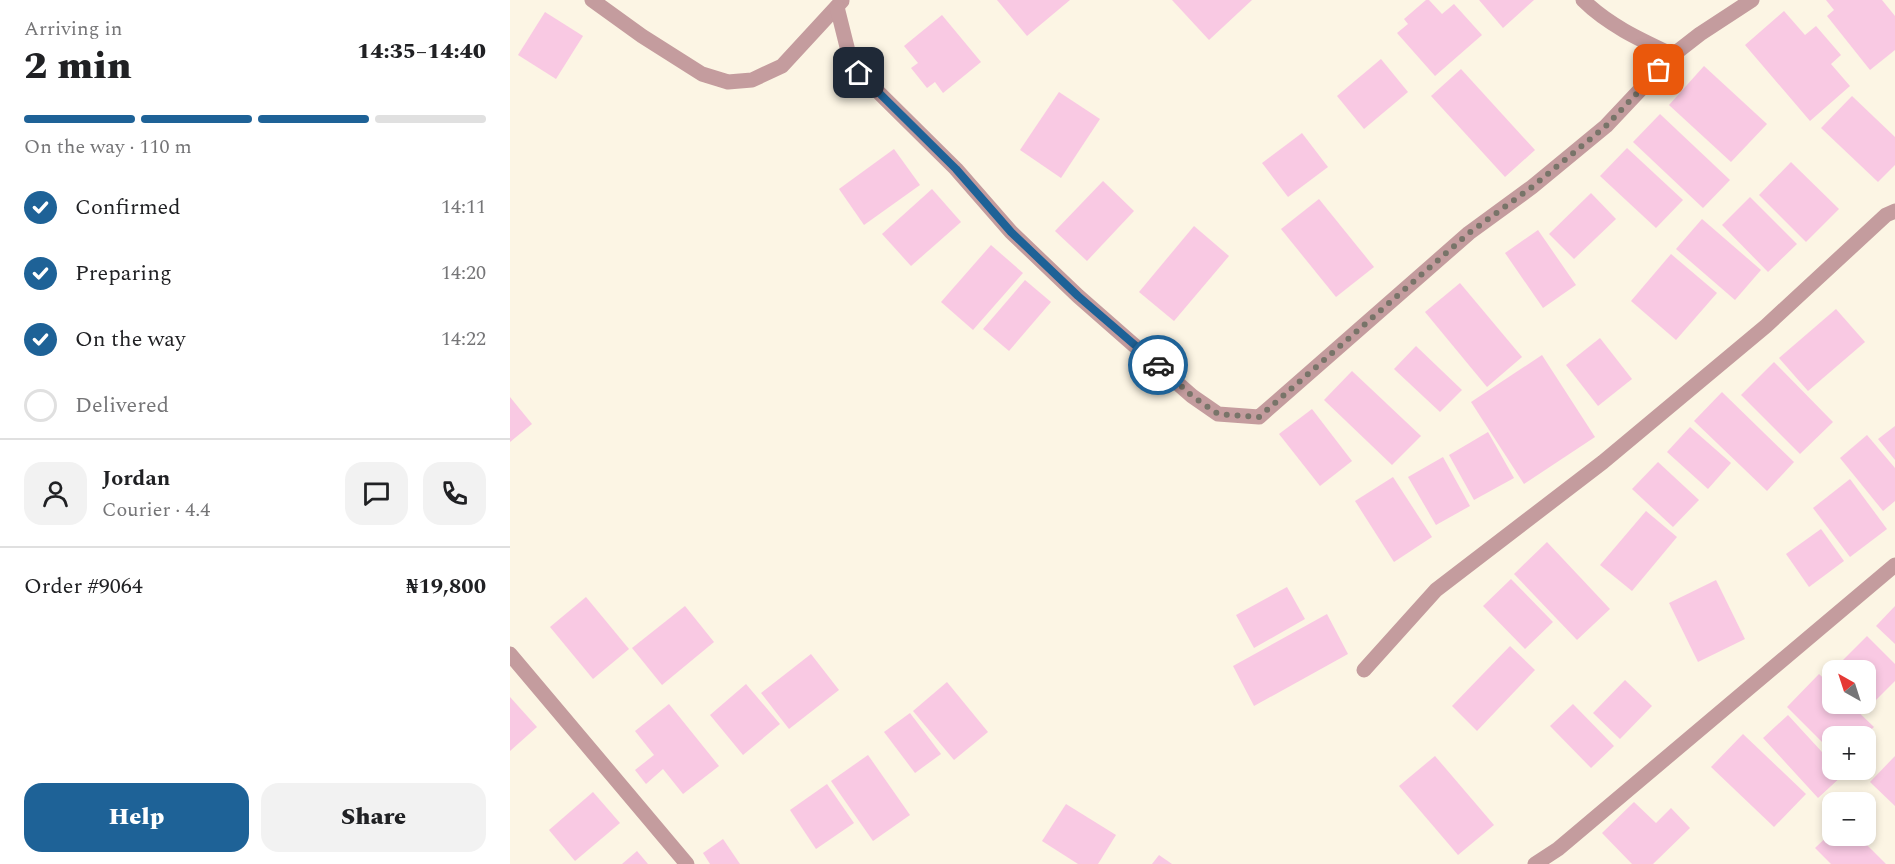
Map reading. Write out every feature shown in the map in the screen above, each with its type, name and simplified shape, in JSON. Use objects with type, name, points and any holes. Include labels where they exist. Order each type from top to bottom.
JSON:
[{"type":"street","points":[[592,0],[642,36],[702,74],[728,82],[752,80],[782,66],[840,4]]},
{"type":"street","points":[[1582,0],[1596,13],[1639,39],[1673,55]]},
{"type":"street","points":[[840,4],[849,55],[859,73],[956,169],[1011,232],[1078,296],[1192,396],[1218,414],[1259,417],[1469,233],[1532,187],[1606,126],[1673,55],[1700,34],[1752,0]]},
{"type":"street","points":[[1365,670],[1436,590],[1603,462],[1766,326],[1886,215],[1895,211]]},
{"type":"street","points":[[1535,864],[1558,849],[1895,566]]},
{"type":"street","points":[[510,654],[687,864]]},
{"type":"building","points":[[997,0],[1070,0],[1027,36]]},
{"type":"building","points":[[1172,0],[1252,0],[1209,40]]},
{"type":"building","points":[[1426,0],[1429,0],[1442,14],[1454,4],[1482,35],[1435,76],[1397,33],[1408,24],[1404,19]]},
{"type":"building","points":[[1479,0],[1534,0],[1503,28]]},
{"type":"building","points":[[1826,0],[1882,0],[1895,16],[1895,50],[1870,70],[1827,16],[1834,10]]},
{"type":"building","points":[[1784,11],[1805,35],[1816,26],[1841,55],[1831,64],[1850,86],[1810,121],[1745,45]]},
{"type":"building","points":[[545,12],[583,36],[556,79],[518,55]]},
{"type":"building","points":[[942,15],[981,62],[943,93],[935,82],[927,88],[911,68],[918,63],[904,46]]},
{"type":"building","points":[[1381,59],[1408,92],[1364,129],[1337,96]]},
{"type":"building","points":[[1704,66],[1767,124],[1731,162],[1669,105]]},
{"type":"building","points":[[1461,69],[1535,150],[1505,177],[1431,96]]},
{"type":"building","points":[[1059,92],[1100,119],[1061,178],[1020,150]]},
{"type":"building","points":[[1852,96],[1895,137],[1895,165],[1878,182],[1821,128]]},
{"type":"building","points":[[1660,114],[1730,180],[1703,208],[1633,142]]},
{"type":"building","points":[[1302,133],[1328,167],[1288,197],[1262,163]]},
{"type":"building","points":[[1627,148],[1683,200],[1656,228],[1600,176]]},
{"type":"building","points":[[894,149],[920,185],[864,225],[839,189]]},
{"type":"building","points":[[1791,162],[1839,209],[1806,242],[1759,195]]},
{"type":"building","points":[[1103,181],[1134,211],[1087,261],[1055,231]]},
{"type":"building","points":[[932,189],[961,222],[911,266],[882,234]]},
{"type":"building","points":[[1591,193],[1616,219],[1574,259],[1549,234]]},
{"type":"building","points":[[1750,197],[1797,244],[1768,272],[1722,225]]},
{"type":"building","points":[[1319,199],[1374,267],[1336,297],[1281,229]]},
{"type":"building","points":[[1702,219],[1761,270],[1735,300],[1676,249]]},
{"type":"building","points":[[1194,226],[1229,256],[1174,321],[1139,292]]},
{"type":"building","points":[[1538,230],[1576,285],[1543,308],[1505,253]]},
{"type":"building","points":[[991,245],[1023,273],[973,330],[941,302]]},
{"type":"building","points":[[1671,254],[1717,293],[1676,340],[1631,301]]},
{"type":"building","points":[[1025,280],[1051,302],[1009,351],[983,329]]},
{"type":"building","points":[[1460,283],[1522,357],[1487,387],[1425,312]]},
{"type":"building","points":[[1836,309],[1865,342],[1808,391],[1779,358]]},
{"type":"building","points":[[1600,338],[1632,379],[1598,406],[1566,365]]},
{"type":"building","points":[[1416,346],[1462,390],[1440,412],[1394,369]]},
{"type":"building","points":[[1542,355],[1595,437],[1524,484],[1471,402]]},
{"type":"building","points":[[1774,362],[1833,422],[1800,454],[1741,395]]},
{"type":"building","points":[[1352,371],[1421,436],[1392,465],[1324,400]]},
{"type":"building","points":[[1722,392],[1794,462],[1767,491],[1694,421]]},
{"type":"building","points":[[510,397],[532,424],[510,442]]},
{"type":"building","points":[[1312,409],[1352,461],[1320,486],[1279,434]]},
{"type":"building","points":[[1895,426],[1895,460],[1878,439]]},
{"type":"building","points":[[1690,427],[1731,463],[1708,489],[1667,452]]},
{"type":"building","points":[[1488,432],[1514,478],[1474,500],[1449,455]]},
{"type":"building","points":[[1867,435],[1895,468],[1895,501],[1883,511],[1840,458]]},
{"type":"building","points":[[1443,457],[1470,506],[1436,525],[1408,477]]},
{"type":"building","points":[[1658,462],[1699,500],[1673,527],[1632,489]]},
{"type":"building","points":[[1393,477],[1432,537],[1394,562],[1355,501]]},
{"type":"building","points":[[1850,479],[1887,529],[1850,557],[1813,508]]},
{"type":"building","points":[[1646,511],[1677,537],[1632,591],[1600,565]]},
{"type":"building","points":[[1821,529],[1844,561],[1809,587],[1786,554]]},
{"type":"building","points":[[1547,542],[1610,609],[1577,640],[1514,574]]},
{"type":"building","points":[[1511,579],[1553,622],[1525,649],[1483,606]]},
{"type":"building","points":[[1716,580],[1745,639],[1698,662],[1669,603]]},
{"type":"building","points":[[1287,587],[1305,619],[1254,648],[1236,615]]},
{"type":"building","points":[[586,597],[629,649],[593,679],[550,627]]},
{"type":"building","points":[[685,606],[714,642],[662,685],[632,648]]},
{"type":"building","points":[[1895,606],[1895,644],[1876,626]]},
{"type":"building","points":[[1327,614],[1348,654],[1254,706],[1233,666]]},
{"type":"building","points":[[1867,636],[1895,664],[1895,681],[1876,700],[1876,660],[1843,660]]},
{"type":"building","points":[[1510,646],[1535,670],[1477,731],[1452,706]]},
{"type":"building","points":[[811,654],[839,690],[789,729],[761,693]]},
{"type":"building","points":[[1819,674],[1822,677],[1822,714],[1860,714],[1873,726],[1822,726],[1822,742],[1787,707]]},
{"type":"building","points":[[1625,680],[1652,706],[1620,739],[1593,713]]},
{"type":"building","points":[[947,682],[988,732],[954,760],[913,711]]},
{"type":"building","points":[[746,684],[780,724],[743,755],[710,715]]},
{"type":"building","points":[[510,697],[537,727],[510,751]]},
{"type":"building","points":[[669,704],[719,766],[683,794],[663,769],[646,784],[635,770],[654,755],[635,731]]},
{"type":"building","points":[[1573,704],[1614,746],[1591,768],[1550,726]]},
{"type":"building","points":[[910,713],[941,754],[915,773],[884,732]]},
{"type":"building","points":[[1788,715],[1822,752],[1822,780],[1838,780],[1818,798],[1763,738]]},
{"type":"building","points":[[1743,734],[1806,794],[1774,827],[1711,767]]},
{"type":"building","points":[[868,755],[910,815],[873,841],[831,781]]},
{"type":"building","points":[[1435,756],[1494,825],[1458,855],[1399,786]]},
{"type":"building","points":[[1895,756],[1895,806],[1870,782],[1876,780],[1876,776]]},
{"type":"building","points":[[827,784],[854,823],[816,849],[790,810]]},
{"type":"building","points":[[593,792],[620,823],[575,861],[549,830]]},
{"type":"building","points":[[1634,802],[1656,823],[1671,808],[1690,828],[1653,864],[1632,864],[1602,833]]},
{"type":"building","points":[[1066,804],[1116,835],[1098,864],[1078,864],[1042,841]]},
{"type":"building","points":[[723,839],[740,864],[710,864],[703,853]]},
{"type":"building","points":[[1822,841],[1822,846],[1868,846],[1886,864],[1831,864],[1815,848]]},
{"type":"building","points":[[637,851],[648,864],[622,864]]},
{"type":"building","points":[[1159,855],[1172,864],[1152,864]]},
{"type":"way so far","points":[[1158,365],[1192,396],[1218,414],[1259,417],[1469,233],[1532,187],[1606,126],[1659,70]]},
{"type":"route","points":[[859,73],[956,169],[1011,232],[1078,296],[1158,365]]}]
